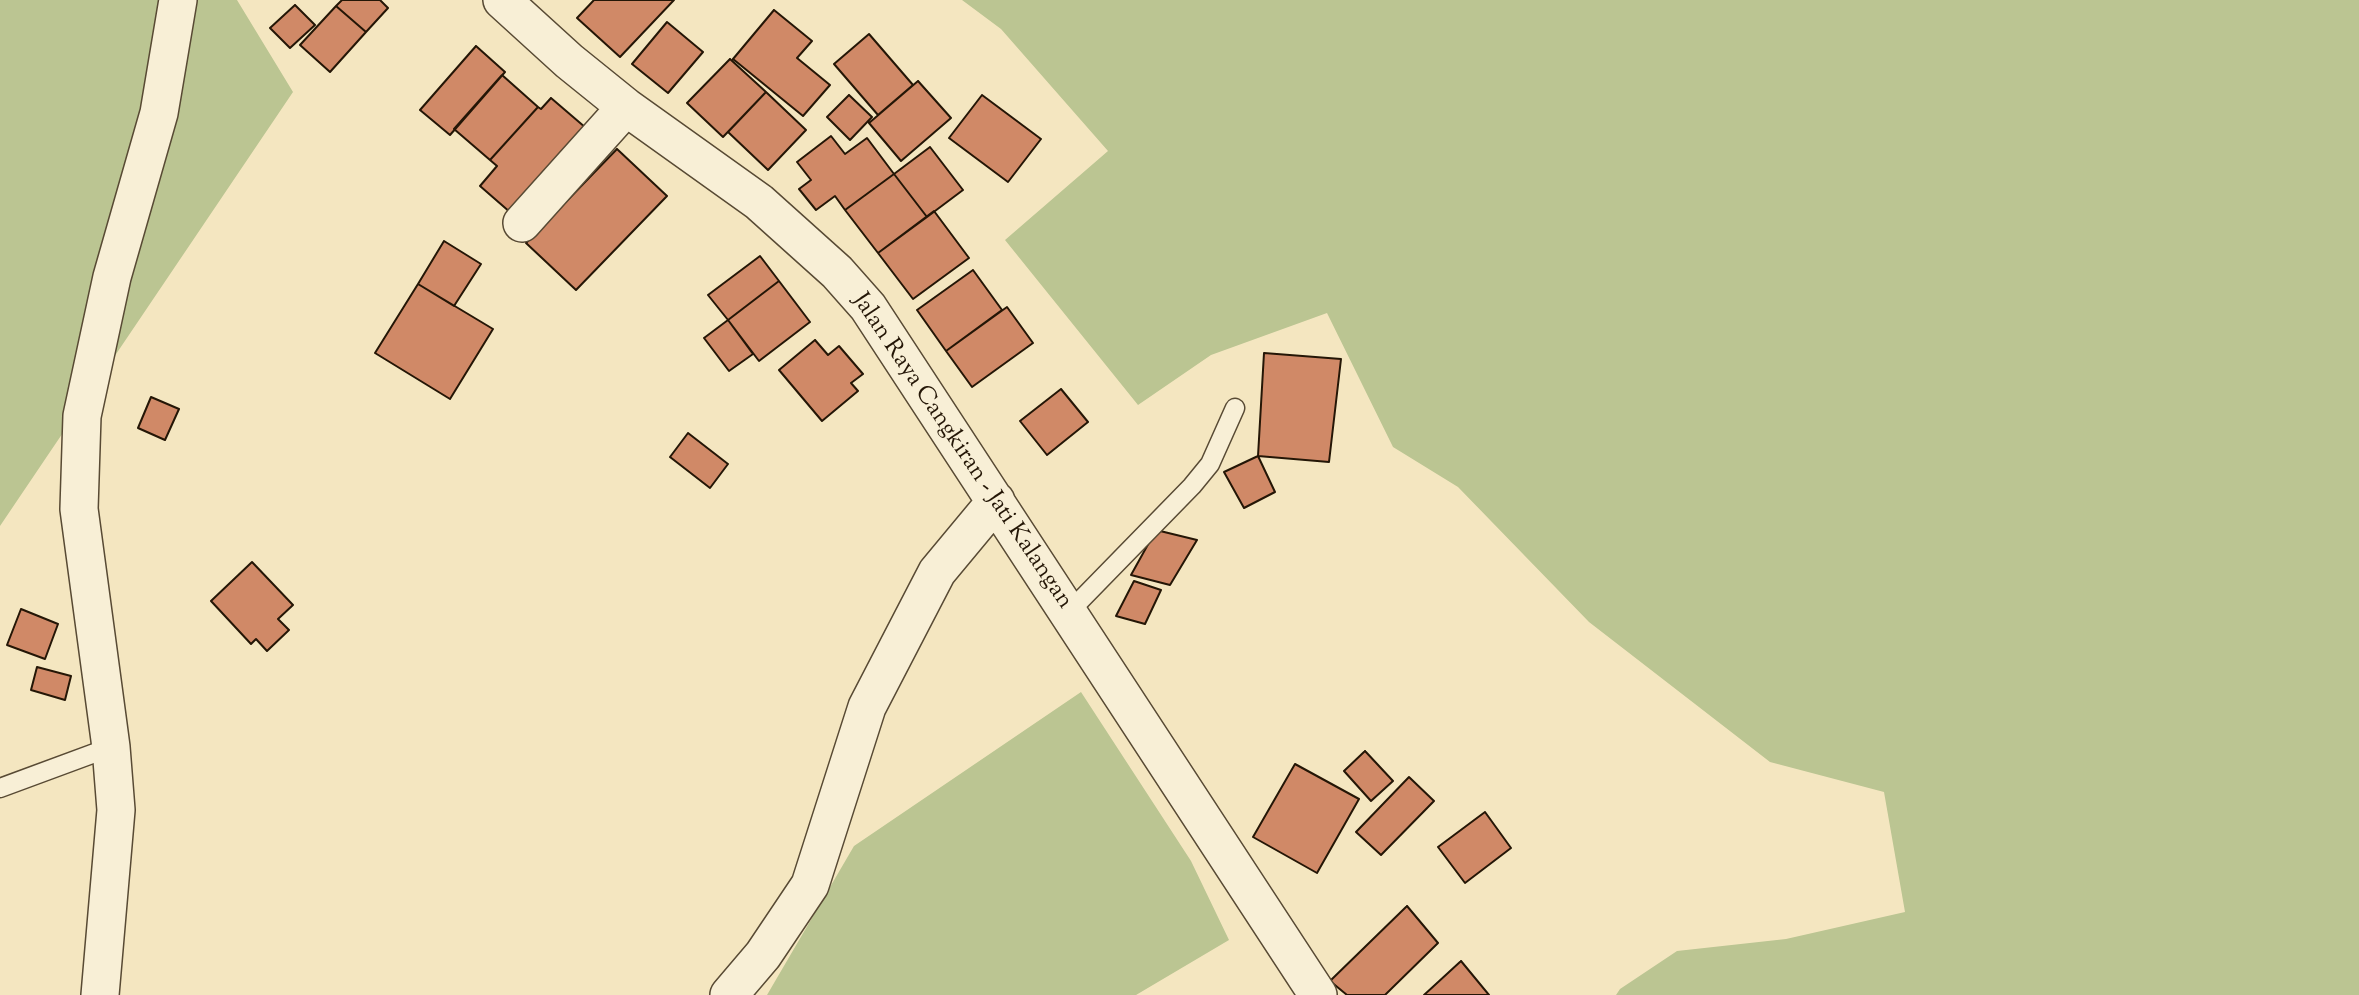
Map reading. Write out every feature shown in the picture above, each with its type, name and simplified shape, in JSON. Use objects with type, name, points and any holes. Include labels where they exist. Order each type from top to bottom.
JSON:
[{"type":"street","points":[[100,995],[116,810],[111,747],[79,509],[82,416],[112,277],[159,113],[178,0]]},
{"type":"street","name":"Jalan Raya Cangkiran - Jati Kalangan","points":[[502,0],[569,61],[626,107],[759,202],[837,272],[889,336],[1318,995]]},
{"type":"street","points":[[522,223],[626,107]]},
{"type":"street","points":[[729,995],[763,955],[810,885],[867,707],[937,572],[996,501]]},
{"type":"lane","points":[[1069,612],[1192,486],[1210,464],[1235,408]]},
{"type":"lane","points":[[0,788],[111,747]]},
{"type":"green space","points":[[0,0],[237,0],[293,92],[0,526]]},
{"type":"green space","points":[[962,0],[2359,0],[2359,995],[1616,995],[1620,989],[1677,951],[1786,939],[1905,912],[1884,792],[1770,762],[1589,622],[1458,487],[1393,447],[1327,313],[1211,355],[1138,405],[1005,240],[1108,151],[1001,29]]},
{"type":"green space","points":[[1081,692],[1191,861],[1229,940],[1136,995],[767,995],[854,846]]},
{"type":"building","points":[[342,0],[380,0],[388,8],[366,32],[336,6]]},
{"type":"building","points":[[594,0],[674,0],[620,57],[577,18]]},
{"type":"building","points":[[295,5],[315,25],[290,48],[270,28]]},
{"type":"building","points":[[336,6],[366,32],[330,72],[300,45]]},
{"type":"building","points":[[774,10],[812,41],[797,58],[830,85],[803,116],[733,59]]},
{"type":"building","points":[[667,22],[703,52],[668,93],[632,64]]},
{"type":"building","points":[[869,34],[913,85],[878,115],[834,64]]},
{"type":"building","points":[[476,46],[505,72],[450,135],[420,110]]},
{"type":"building","points":[[730,59],[766,92],[723,137],[687,103]]},
{"type":"building","points":[[502,75],[538,107],[490,160],[454,129]]},
{"type":"building","points":[[918,81],[951,118],[901,161],[869,123]]},
{"type":"building","points":[[766,92],[806,130],[768,170],[728,132]]},
{"type":"building","points":[[849,95],[872,117],[850,140],[827,117]]},
{"type":"building","points":[[982,95],[1041,139],[1008,182],[949,138]]},
{"type":"building","points":[[551,98],[586,128],[511,213],[480,186],[497,166],[490,160],[538,107],[541,109]]},
{"type":"building","points":[[831,136],[845,154],[867,138],[894,174],[845,210],[835,196],[816,210],[799,189],[811,180],[797,162]]},
{"type":"building","points":[[930,147],[963,190],[927,217],[894,174]]},
{"type":"building","points":[[617,149],[667,196],[576,290],[526,243]]},
{"type":"building","points":[[894,174],[927,217],[878,253],[845,210]]},
{"type":"building","points":[[934,211],[969,258],[913,299],[878,253]]},
{"type":"building","points":[[444,241],[481,264],[454,306],[418,284]]},
{"type":"building","points":[[760,256],[779,281],[728,320],[708,295]]},
{"type":"building","points":[[973,270],[1002,310],[946,351],[917,310]]},
{"type":"building","points":[[779,281],[810,322],[759,361],[728,320]]},
{"type":"building","points":[[418,284],[493,329],[450,399],[375,353]]},
{"type":"building","points":[[1007,307],[1033,343],[972,387],[946,351]]},
{"type":"building","points":[[728,320],[753,354],[729,371],[704,338]]},
{"type":"building","points":[[815,340],[828,355],[839,346],[863,374],[851,383],[858,391],[822,421],[779,370]]},
{"type":"building","points":[[1264,353],[1341,359],[1329,462],[1258,456]]},
{"type":"building","points":[[1061,389],[1088,422],[1047,455],[1020,421]]},
{"type":"building","points":[[151,397],[179,409],[165,440],[138,428]]},
{"type":"building","points":[[688,433],[728,464],[710,488],[670,457]]},
{"type":"building","points":[[1258,456],[1275,492],[1244,508],[1224,472]]},
{"type":"building","points":[[1156,530],[1197,540],[1170,585],[1131,575]]},
{"type":"building","points":[[252,562],[293,605],[278,619],[289,630],[267,651],[256,639],[251,644],[211,601]]},
{"type":"building","points":[[1134,581],[1161,590],[1145,624],[1116,616]]},
{"type":"building","points":[[21,609],[58,624],[45,659],[7,645]]},
{"type":"building","points":[[37,667],[71,676],[65,700],[31,690]]},
{"type":"building","points":[[1365,751],[1393,781],[1371,801],[1344,771]]},
{"type":"building","points":[[1295,764],[1359,799],[1317,873],[1253,837]]},
{"type":"building","points":[[1409,777],[1434,801],[1381,855],[1356,832]]},
{"type":"building","points":[[1485,812],[1511,848],[1465,883],[1438,847]]},
{"type":"building","points":[[1407,906],[1438,943],[1385,995],[1347,995],[1330,981]]},
{"type":"building","points":[[1461,961],[1489,995],[1424,995]]}]
